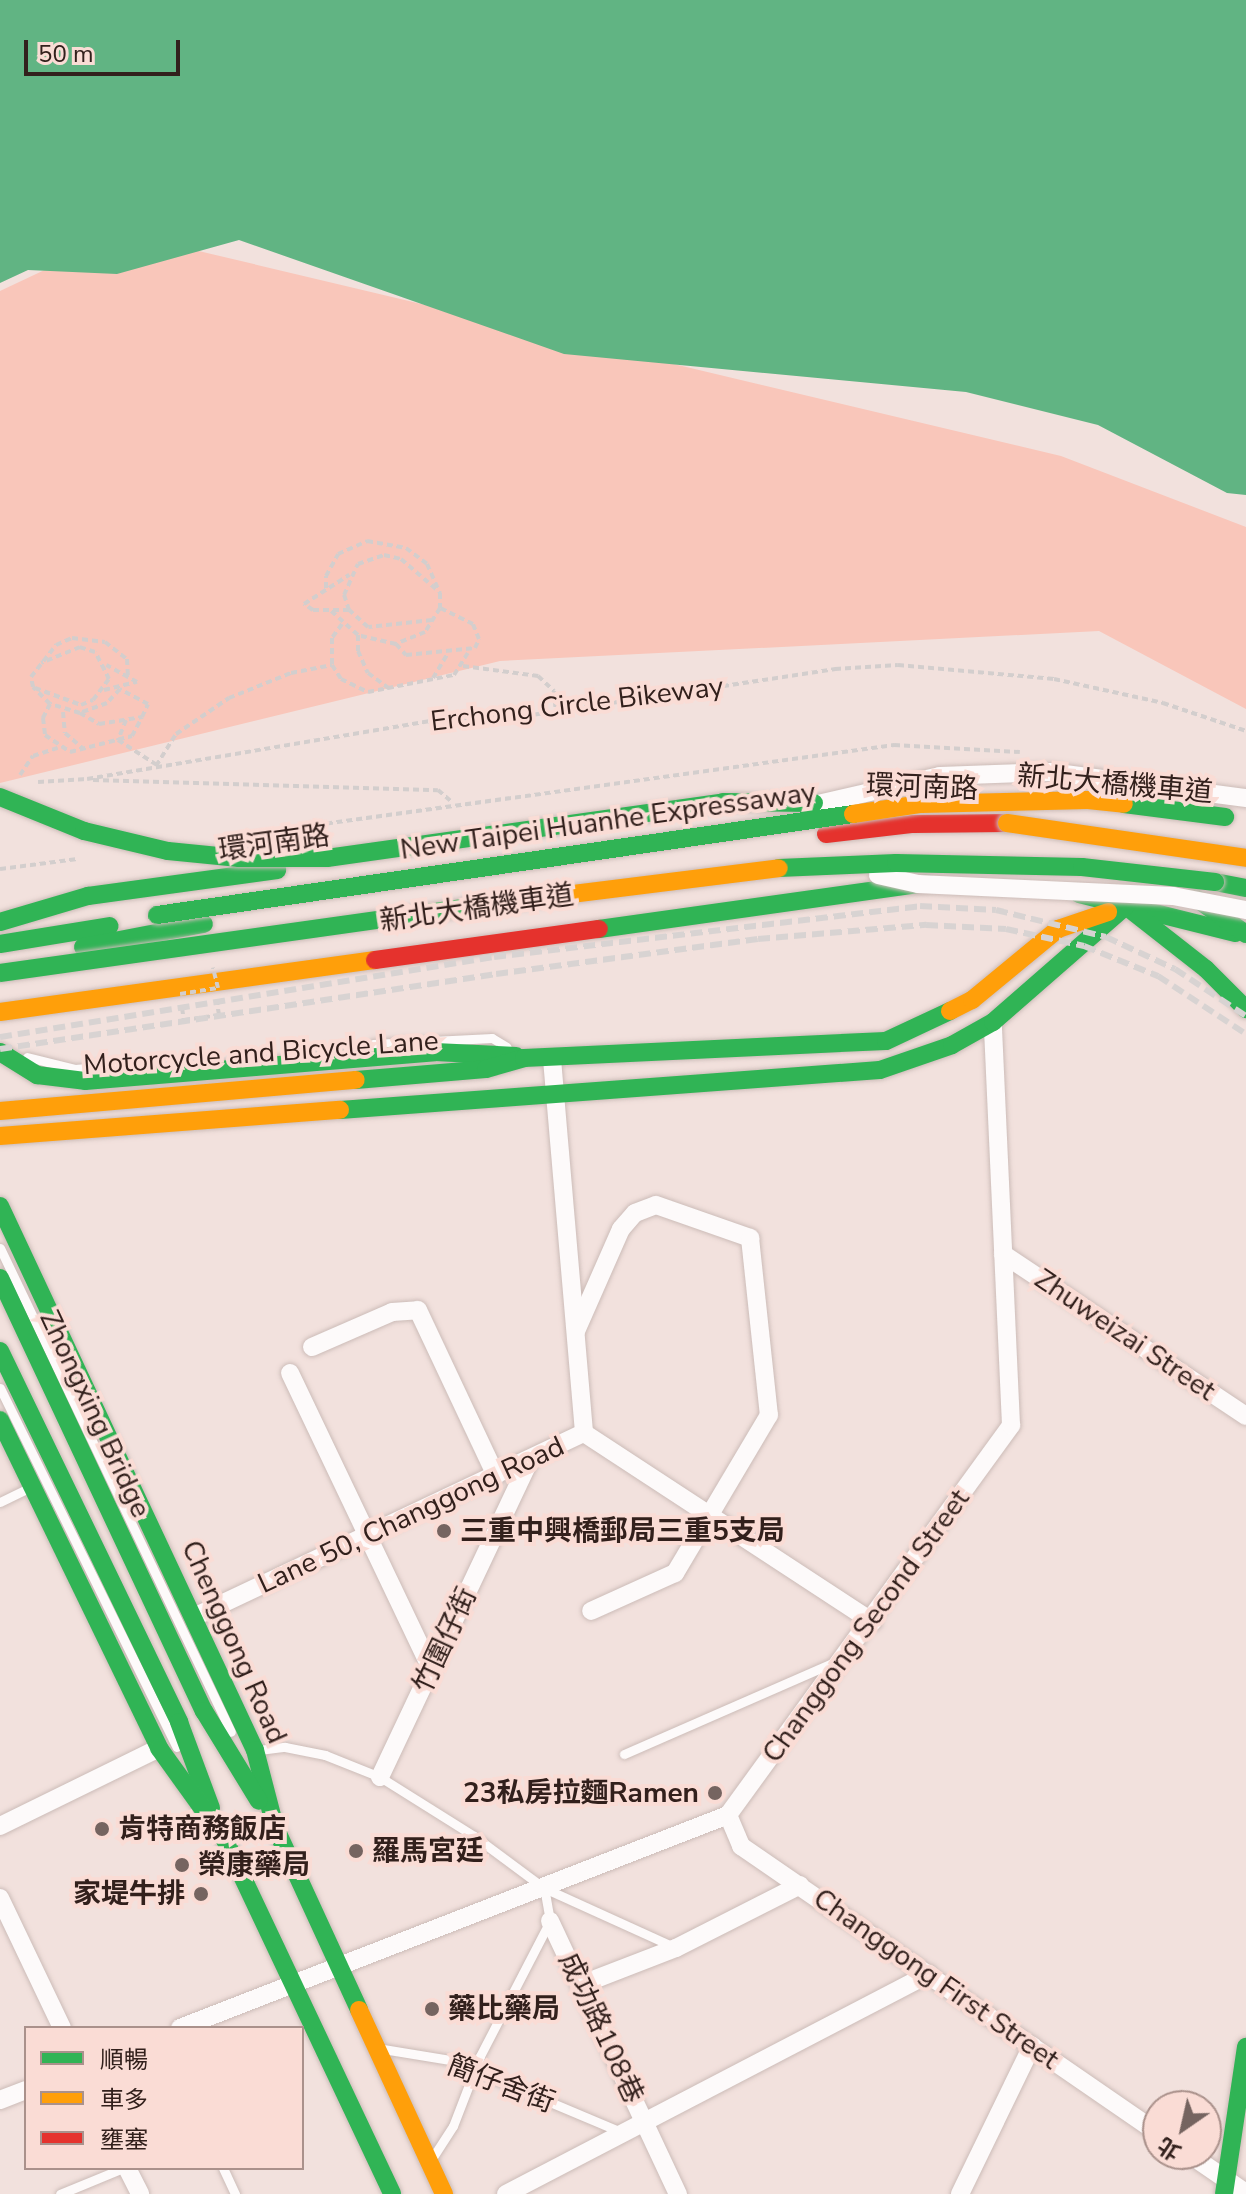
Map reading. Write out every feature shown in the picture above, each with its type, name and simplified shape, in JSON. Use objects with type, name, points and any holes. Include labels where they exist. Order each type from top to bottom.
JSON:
[{"type":"main road","points":[[0,797],[84,831],[168,851],[239,858],[327,858],[723,802],[921,804]]},
{"type":"main road","name":"New Taipei Huanhe Expressaway","points":[[0,941],[921,804],[1088,800],[1246,822]]},
{"type":"main road","name":"環河南路","points":[[0,922],[88,896],[720,811],[973,813],[1099,840],[1246,935]]},
{"type":"main road","points":[[0,963],[182,927],[820,834],[913,824],[1087,820],[1246,842]]},
{"type":"main road","points":[[1007,823],[1246,858]]},
{"type":"main road","points":[[0,973],[737,870],[896,863],[1082,867],[1246,888]]},
{"type":"main road","points":[[0,1012],[1001,873],[1246,935]]},
{"type":"main road","points":[[1126,906],[1206,969],[1246,1009]]},
{"type":"main road","points":[[0,1136],[880,1070],[952,1045],[993,1022],[1126,906]]},
{"type":"main road","points":[[0,1052],[37,1075],[85,1081],[431,1046],[552,1059],[886,1041],[972,1000],[1058,929],[1126,906]]},
{"type":"main road","points":[[0,941],[119,924],[182,927]]},
{"type":"main road","points":[[0,1111],[486,1069],[524,1058]]},
{"type":"main road","name":"Chenggong Road","points":[[0,1206],[255,1750],[275,1827],[444,2194]]},
{"type":"main road","name":"Zhongxing Bridge","points":[[0,1278],[212,1710],[275,1827]]},
{"type":"main road","name":"Zhongxing Bridge","points":[[0,1351],[225,1840]]},
{"type":"main road","points":[[0,1420],[159,1748],[225,1840],[392,2194]]},
{"type":"main road","points":[[1225,2187],[1246,2047]]},
{"type":"street","name":"新北大橋機車道","points":[[182,927],[216,901],[818,804],[940,776],[1050,772],[1246,798]]},
{"type":"street","name":"新北大橋機車道","points":[[182,927],[226,942],[821,861],[918,884],[1173,896],[1246,910]]},
{"type":"street","name":"Changgong Second Street","points":[[728,1815],[835,1662],[873,1622],[1011,1425],[993,1022]]},
{"type":"street","name":"Lane 50, Changgong Road","points":[[552,1059],[584,1433]]},
{"type":"street","points":[[576,1331],[621,1229],[635,1213],[656,1205],[750,1238],[769,1415],[675,1573],[591,1611]]},
{"type":"street","name":"Zhuweizai Street","points":[[1003,1254],[1246,1416]]},
{"type":"street","points":[[312,1347],[392,1312],[418,1310],[496,1476]]},
{"type":"street","points":[[290,1373],[431,1668]]},
{"type":"street","name":"Lane 50, Changgong Road","points":[[194,1617],[584,1433]]},
{"type":"street","name":"Lane 50, Changgong Road","points":[[584,1433],[873,1622]]},
{"type":"street","name":"竹圍仔街","points":[[380,1777],[530,1459]]},
{"type":"street","points":[[0,1826],[159,1748]]},
{"type":"street","points":[[185,2026],[339,1962],[544,1888],[728,1815]]},
{"type":"street","name":"Changgong First Street","points":[[728,1815],[741,1846],[1142,2122]]},
{"type":"street","points":[[580,1985],[676,1948],[800,1885]]},
{"type":"street","points":[[0,1898],[61,2026]]},
{"type":"street","name":"成功路108巷","points":[[506,2194],[621,2132],[646,2124],[550,1921]]},
{"type":"street","points":[[678,2194],[646,2124],[929,1974]]},
{"type":"street","points":[[960,2194],[1032,2046]]},
{"type":"street","points":[[0,2100],[24,2091]]},
{"type":"street","points":[[126,2170],[140,2194]]},
{"type":"street","points":[[1206,2170],[1225,2187],[1246,2193]]},
{"type":"lane","name":"Motorcycle and Bicycle Lane","points":[[0,1038],[29,1058],[75,1069],[431,1046]]},
{"type":"lane","points":[[0,1248],[212,1710]]},
{"type":"lane","points":[[0,1388],[172,1725]]},
{"type":"lane","points":[[0,1502],[32,1487]]},
{"type":"lane","points":[[624,1754],[835,1662]]},
{"type":"lane","points":[[255,1750],[285,1747],[325,1755],[380,1777],[544,1888],[676,1948]]},
{"type":"lane","points":[[429,2163],[453,2126],[475,2071],[550,1921],[544,1888]]},
{"type":"lane","name":"簡仔舍街","points":[[377,2048],[450,2060],[621,2132]]},
{"type":"lane","points":[[60,2194],[120,2170]]},
{"type":"lane","points":[[224,2170],[235,2194]]},
{"type":"path","points":[[326,588],[326,576],[338,554],[367,541],[406,548],[427,564],[440,593],[440,608],[425,632],[396,644]]},
{"type":"path","points":[[435,619],[379,629],[368,627],[349,610],[344,595],[350,575],[358,564],[384,555],[401,559],[440,593]]},
{"type":"path","points":[[349,610],[331,611],[304,604],[350,575]]},
{"type":"path","points":[[440,608],[478,631],[479,639],[463,666]]},
{"type":"path","points":[[331,611],[342,624],[358,635],[396,644],[406,655],[468,653]]},
{"type":"path","points":[[342,624],[332,638],[332,665],[354,688],[368,692],[431,680],[463,666],[538,676],[554,691],[556,712]]},
{"type":"path","points":[[358,635],[358,651],[368,673],[389,688]]},
{"type":"path","points":[[33,687],[36,666],[56,645],[92,638],[118,650],[130,667],[128,677]]},
{"type":"path","points":[[33,687],[81,705],[104,690],[120,689],[137,682],[106,665],[95,652],[80,647],[36,666]]},
{"type":"path","points":[[431,680],[448,653]]},
{"type":"path","points":[[104,690],[109,679],[106,665]]},
{"type":"path","points":[[118,740],[155,766],[176,734],[229,698],[291,673],[332,665]]},
{"type":"path","name":"Erchong Circle Bikeway","points":[[58,748],[33,756],[14,783],[87,779],[442,719],[556,712],[835,669],[937,666],[1054,679],[1163,703],[1246,731]]},
{"type":"path","points":[[33,687],[63,712],[80,713],[107,703],[120,689]]},
{"type":"path","points":[[50,704],[43,718],[45,735],[58,748],[83,748],[132,736],[148,704],[120,689]]},
{"type":"path","points":[[63,712],[65,733],[83,748]]},
{"type":"path","points":[[80,713],[99,724],[142,717]]},
{"type":"path","points":[[118,740],[126,720]]},
{"type":"path","points":[[87,779],[438,790],[453,803]]},
{"type":"path","points":[[180,994],[218,988]]},
{"type":"shaded area","points":[[0,0],[1246,0],[1246,495],[1227,493],[1098,425],[966,392],[564,354],[239,240],[117,274],[28,270],[0,283]]},
{"type":"shaded area","points":[[123,233],[1061,456],[1246,527],[1246,709],[1099,631],[500,661],[0,783],[0,291]]},
{"type":"railway","points":[[0,1037],[494,957],[920,906],[996,910],[1106,937],[1175,969],[1246,1016]]},
{"type":"railway","points":[[0,1049],[496,974],[758,939],[926,925],[1006,929],[1084,946],[1158,976],[1246,1034]]},
{"type":"traffic: fast","points":[[0,797],[84,831],[168,851],[239,858],[327,858],[723,802],[814,803]]},
{"type":"traffic: fast","points":[[1124,804],[1225,817]]},
{"type":"traffic: fast","points":[[157,915],[853,814]]},
{"type":"traffic: fast","points":[[779,868],[896,863],[1082,867],[1215,882]]},
{"type":"traffic: fast","points":[[0,922],[88,896],[277,870]]},
{"type":"traffic: fast","points":[[1215,882],[1246,888]]},
{"type":"traffic: fast","points":[[599,929],[927,883]]},
{"type":"traffic: fast","points":[[1079,894],[1235,933]]},
{"type":"traffic: fast","points":[[1190,894],[1246,934]]},
{"type":"traffic: fast","points":[[0,973],[484,905]]},
{"type":"traffic: fast","points":[[340,1110],[880,1070],[952,1045],[993,1022],[1126,906]]},
{"type":"traffic: fast","points":[[1132,911],[1206,969],[1246,1009]]},
{"type":"traffic: fast","points":[[83,947],[204,924]]},
{"type":"traffic: fast","points":[[0,944],[110,926]]},
{"type":"traffic: fast","points":[[356,1080],[486,1069],[524,1058],[886,1041],[950,1011]]},
{"type":"traffic: fast","points":[[0,1052],[37,1075],[85,1081],[435,1052],[516,1056]]},
{"type":"traffic: fast","points":[[0,1206],[255,1750],[275,1827],[359,2010]]},
{"type":"traffic: fast","points":[[0,1278],[204,1711],[259,1801]]},
{"type":"traffic: fast","points":[[0,1351],[179,1722],[211,1808]]},
{"type":"traffic: fast","points":[[0,1420],[159,1748],[225,1840],[392,2194]]},
{"type":"traffic: fast","points":[[1224,2194],[1246,2047]]},
{"type":"traffic: slow","points":[[853,814],[921,804],[1088,800],[1124,804]]},
{"type":"traffic: slow","points":[[1007,823],[1246,858]]},
{"type":"traffic: slow","points":[[484,905],[779,868]]},
{"type":"traffic: slow","points":[[950,1011],[972,1000],[1058,929],[1108,912]]},
{"type":"traffic: slow","points":[[0,1012],[375,960]]},
{"type":"traffic: slow","points":[[0,1111],[356,1080]]},
{"type":"traffic: slow","points":[[0,1136],[340,1110]]},
{"type":"traffic: slow","points":[[359,2010],[444,2194]]},
{"type":"traffic: jam","points":[[826,834],[913,824],[1007,823]]},
{"type":"traffic: jam","points":[[375,960],[599,929]]},
{"type":"place","name":"三重中興橋郵局三重5支局","points":[[444,1531]]},
{"type":"place","name":"23私房拉麵Ramen","points":[[715,1793]]},
{"type":"place","name":"肯特商務飯店","points":[[102,1829]]},
{"type":"place","name":"羅馬宮廷","points":[[356,1851]]},
{"type":"place","name":"榮康藥局","points":[[182,1865]]},
{"type":"place","name":"家堤牛排","points":[[201,1894]]},
{"type":"place","name":"藥比藥局","points":[[432,2009]]}]
